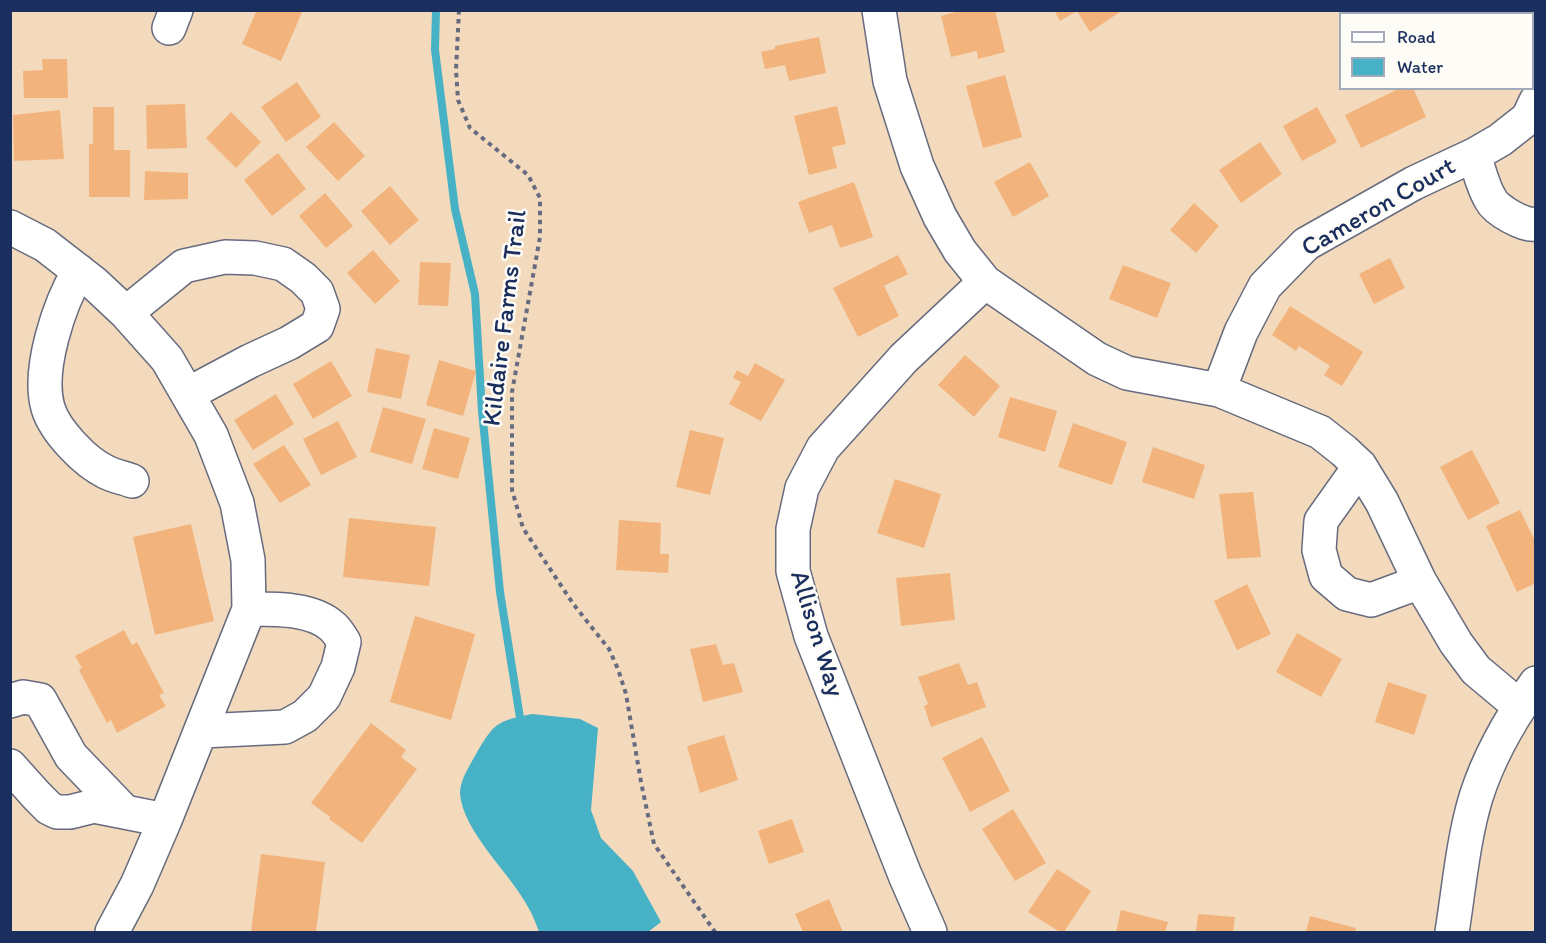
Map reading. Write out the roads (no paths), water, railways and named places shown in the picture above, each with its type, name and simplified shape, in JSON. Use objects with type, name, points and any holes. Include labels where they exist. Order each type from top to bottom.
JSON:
[{"type":"street","points":[[879,10],[890,81],[917,166],[940,217],[960,251],[985,282],[1097,359],[1128,373],[1219,390],[1320,432],[1360,466],[1382,502],[1442,622],[1476,670],[1527,694],[1496,746],[1476,797],[1465,845],[1452,933]]},
{"type":"street","name":"Cameron Court","points":[[1219,390],[1241,332],[1265,286],[1306,244],[1414,183],[1500,140],[1528,118],[1536,101]]},
{"type":"street","name":"Cameron Court","points":[[1474,155],[1491,202],[1511,217],[1531,226],[1536,224]]},
{"type":"street","points":[[10,227],[45,245],[79,271],[126,313],[167,359],[211,435],[237,503],[248,560],[249,609],[165,820],[137,885],[112,933]]},
{"type":"street","points":[[126,313],[183,266],[225,257],[255,258],[283,264],[303,278],[317,292],[323,309],[317,326],[289,344],[250,361],[188,394]]},
{"type":"street","points":[[79,271],[58,316],[46,383],[48,408],[61,432],[81,454],[105,472],[132,481]]},
{"type":"street","name":"Allison Way","points":[[930,933],[905,875],[812,636],[794,571],[794,530],[802,489],[823,448],[904,358],[985,282]]},
{"type":"street","points":[[1360,466],[1322,521],[1319,550],[1326,576],[1347,594],[1371,600],[1420,582]]},
{"type":"street","points":[[202,730],[285,727],[305,716],[324,697],[338,667],[344,642],[332,626],[313,615],[274,609],[249,609]]},
{"type":"street","points":[[10,701],[23,697],[40,700],[71,756],[123,810]]},
{"type":"street","points":[[10,766],[49,808],[57,812],[70,812],[94,806],[165,820]]},
{"type":"water","points":[[532,714],[580,719],[598,728],[591,810],[601,838],[633,871],[661,922],[648,932],[539,932],[520,894],[488,852],[469,822],[463,807],[460,788],[476,754],[487,736],[498,725]]},
{"type":"waterway","points":[[436,10],[435,50],[455,209],[475,294],[482,411],[500,592],[521,724]]}]
